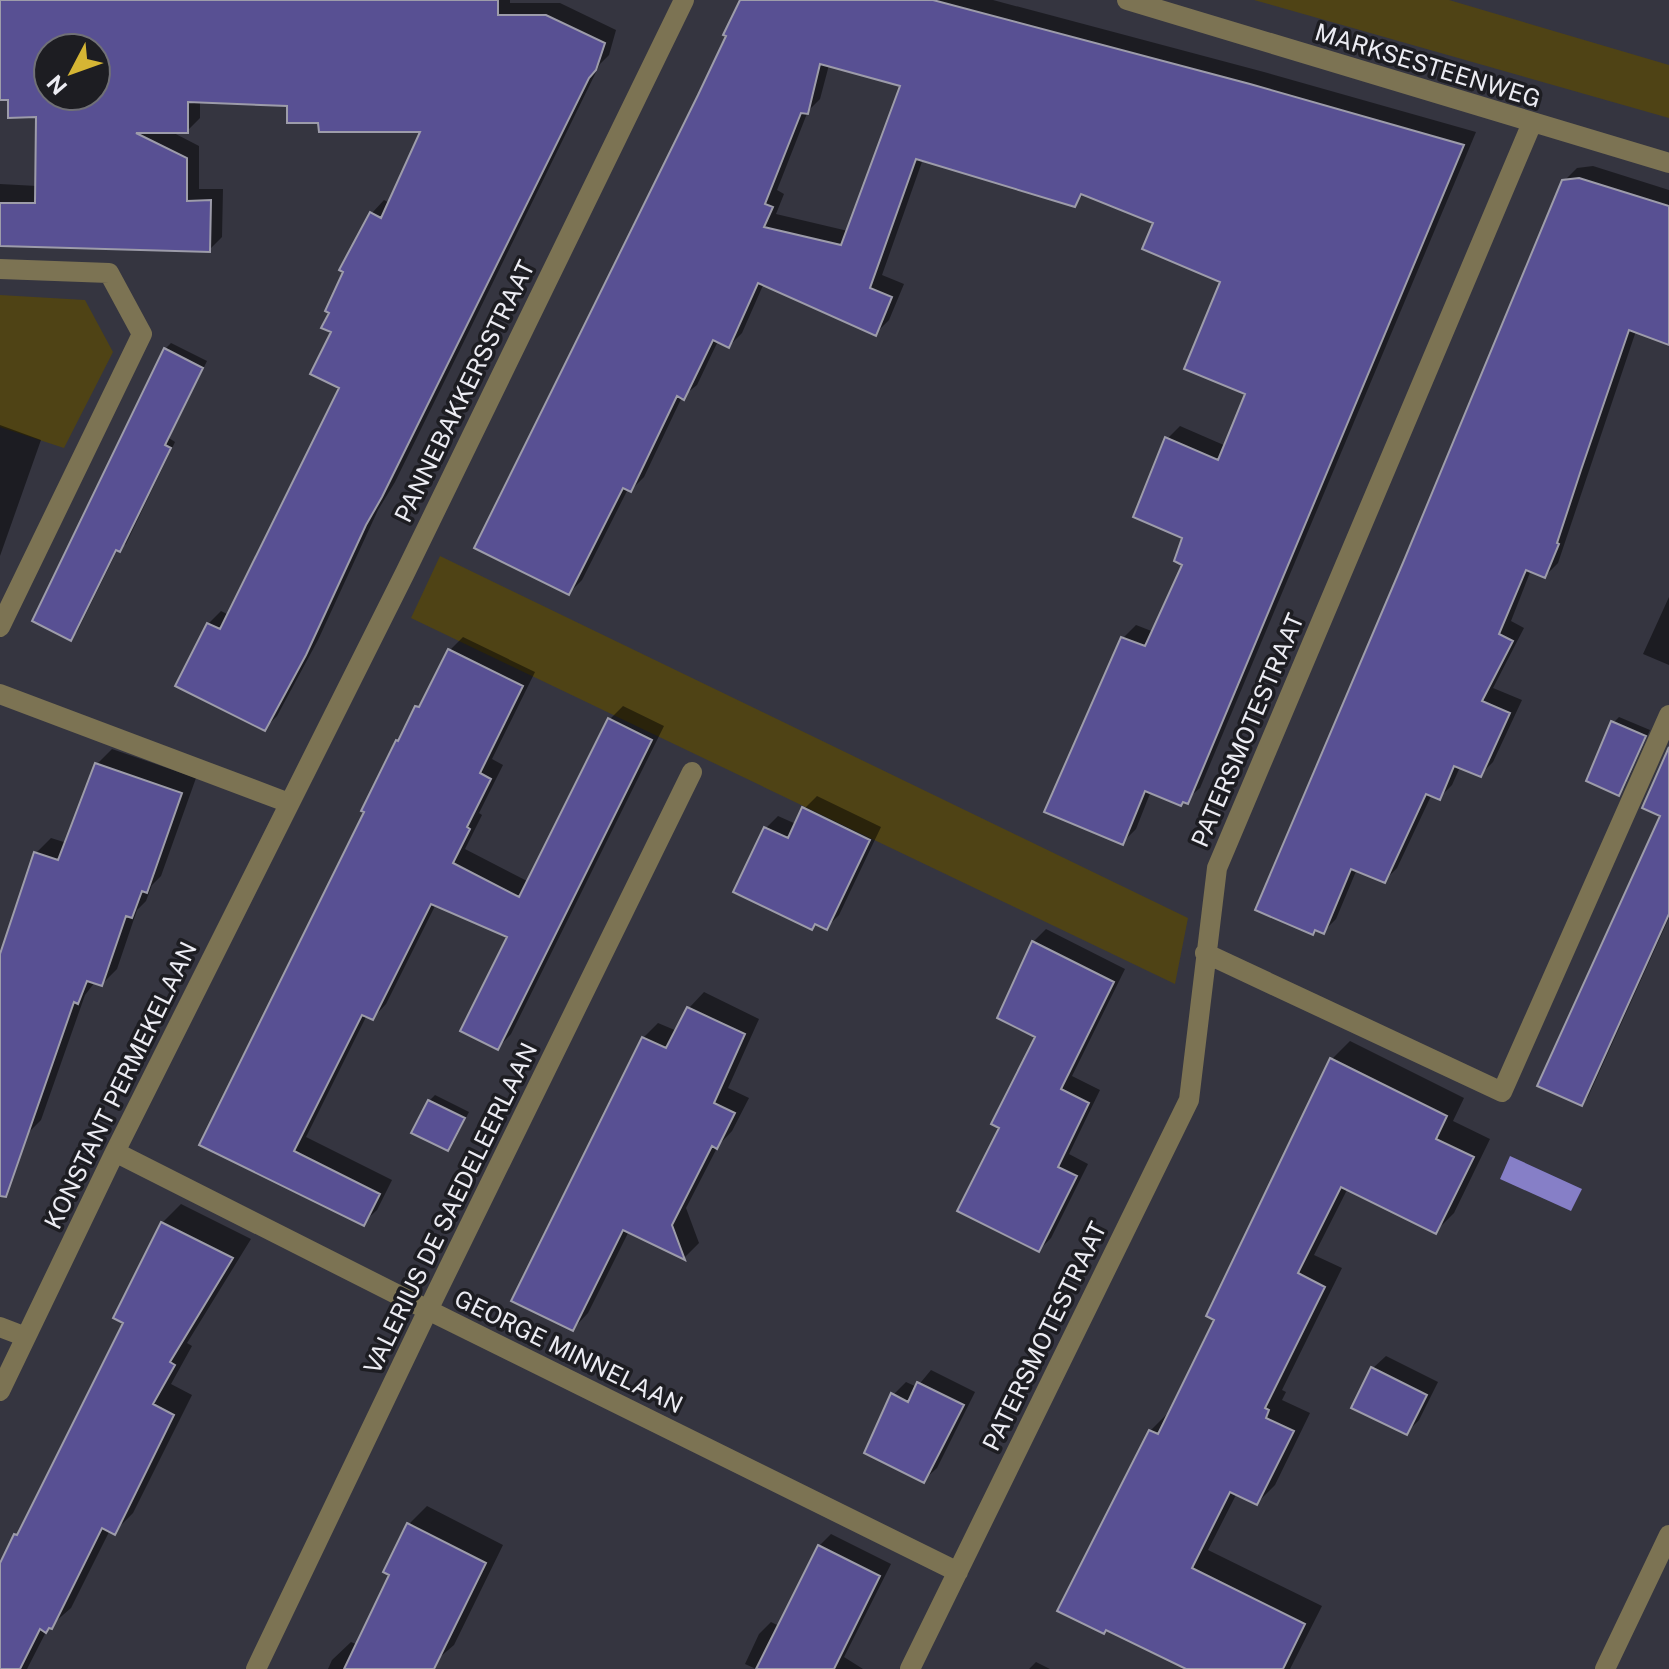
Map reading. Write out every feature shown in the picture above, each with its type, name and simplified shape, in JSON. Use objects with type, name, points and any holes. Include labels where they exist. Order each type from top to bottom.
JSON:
[{"type":"street","name":"PANNEBAKKERSSTRAAT","points":[[289,803],[412,559],[684,0]]},
{"type":"street","name":"MARKSESTEENWEG","points":[[1127,0],[1669,163]]},
{"type":"street","name":"PATERSMOTESTRAAT","points":[[910,1669],[1189,1100],[1217,868],[1532,123]]},
{"type":"street","points":[[0,269],[109,273],[142,334],[0,627]]},
{"type":"street","points":[[0,694],[289,803]]},
{"type":"street","points":[[1205,953],[1502,1092],[1669,715]]},
{"type":"street","name":"VALERIUS DE SAEDELEERLAAN","points":[[256,1669],[692,772]]},
{"type":"street","name":"KONSTANT PERMEKELAAN","points":[[0,1391],[289,803]]},
{"type":"street","name":"GEORGE MINNELAAN","points":[[115,1152],[958,1572]]},
{"type":"street","points":[[0,1327],[26,1337]]},
{"type":"street","points":[[1605,1669],[1669,1535]]},
{"type":"shaded area","points":[[1254,0],[1449,0],[1669,65],[1669,118]]},
{"type":"shaded area","points":[[0,295],[85,300],[113,352],[64,448],[0,427]]},
{"type":"shaded area","points":[[440,556],[1188,918],[1175,984],[411,618]]},
{"type":"shaded area","points":[[1510,1156],[1582,1189],[1571,1211],[1500,1179]]},
{"type":"building","points":[[0,0],[498,0],[498,15],[546,15],[605,43],[596,70],[589,78],[366,525],[306,655],[265,731],[175,686],[207,623],[220,629],[339,388],[310,374],[331,332],[321,328],[329,313],[325,311],[343,272],[339,270],[370,212],[381,218],[420,132],[319,132],[318,123],[287,123],[287,106],[188,102],[188,133],[136,133],[187,158],[187,201],[211,200],[210,252],[0,246],[0,203],[35,203],[36,117],[8,118],[8,100],[0,100]]},
{"type":"building","points":[[740,0],[933,0],[1250,84],[1464,145],[1188,804],[1183,802],[1181,806],[1145,791],[1123,845],[1044,812],[1121,637],[1145,646],[1182,565],[1174,561],[1182,538],[1133,517],[1165,437],[1218,460],[1245,394],[1184,369],[1220,282],[1142,249],[1153,223],[1081,194],[1075,207],[916,159],[870,288],[892,297],[876,336],[758,283],[729,348],[713,340],[684,400],[677,396],[631,492],[623,488],[569,595],[474,548],[698,95],[726,36],[723,35]],"holes":[[[820,64],[900,86],[841,245],[764,227],[773,207],[765,204],[801,113],[808,114]]]},
{"type":"building","points":[[1579,178],[1669,206],[1669,345],[1629,330],[1545,578],[1526,570],[1499,634],[1513,641],[1482,701],[1510,713],[1481,777],[1454,766],[1440,800],[1426,794],[1385,883],[1351,869],[1324,934],[1315,930],[1313,935],[1255,910],[1562,180]]},
{"type":"building","points":[[164,348],[203,368],[165,445],[171,448],[120,552],[116,550],[71,641],[32,621]]},
{"type":"building","points":[[448,649],[523,686],[480,773],[491,779],[453,863],[519,897],[608,718],[652,740],[498,1050],[460,1031],[507,937],[431,904],[373,1020],[362,1015],[294,1151],[380,1194],[364,1226],[199,1145],[364,812],[361,811],[396,740],[415,706],[419,707]]},
{"type":"building","points":[[1611,721],[1646,736],[1619,796],[1586,781]]},
{"type":"building","points":[[1669,747],[1669,914],[1582,1106],[1537,1086],[1660,816],[1642,808]]},
{"type":"building","points":[[95,763],[182,793],[147,893],[142,891],[132,918],[126,916],[102,986],[87,981],[78,1004],[74,1002],[6,1197],[0,1196],[0,954],[34,852],[58,860]]},
{"type":"building","points":[[802,807],[870,840],[827,930],[815,924],[812,930],[733,892],[764,827],[788,838]]},
{"type":"building","points":[[1032,941],[1114,982],[1061,1089],[1089,1103],[1058,1167],[1077,1176],[1039,1252],[957,1211],[999,1128],[991,1124],[1035,1037],[997,1018]]},
{"type":"building","points":[[687,1007],[745,1034],[714,1103],[735,1113],[717,1149],[712,1146],[672,1225],[685,1260],[623,1230],[573,1331],[511,1301],[642,1037],[666,1048]]},
{"type":"building","points":[[1330,1058],[1447,1116],[1436,1139],[1474,1157],[1436,1234],[1341,1187],[1298,1273],[1325,1287],[1265,1408],[1269,1410],[1266,1418],[1294,1431],[1257,1505],[1230,1492],[1192,1568],[1305,1624],[1283,1669],[1186,1669],[1106,1630],[1104,1634],[1057,1611],[1149,1430],[1158,1434],[1214,1320],[1206,1316]]},
{"type":"building","points":[[428,1100],[465,1118],[448,1151],[411,1133]]},
{"type":"building","points":[[161,1222],[233,1258],[170,1362],[175,1365],[153,1404],[174,1415],[115,1535],[102,1528],[52,1629],[49,1628],[46,1633],[40,1629],[20,1669],[0,1669],[0,1563],[123,1323],[113,1318]]},
{"type":"building","points":[[1371,1367],[1427,1395],[1407,1435],[1351,1408]]},
{"type":"building","points":[[917,1382],[964,1405],[924,1483],[864,1453],[891,1393],[908,1402]]},
{"type":"building","points":[[407,1523],[486,1563],[434,1669],[344,1669],[389,1575],[383,1572]]},
{"type":"building","points":[[818,1545],[880,1576],[834,1669],[756,1669]]}]
